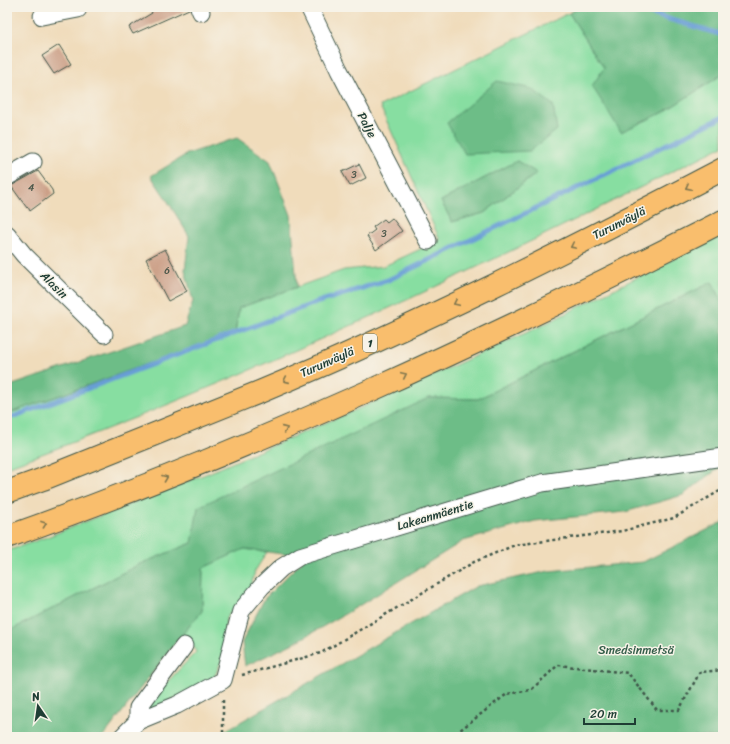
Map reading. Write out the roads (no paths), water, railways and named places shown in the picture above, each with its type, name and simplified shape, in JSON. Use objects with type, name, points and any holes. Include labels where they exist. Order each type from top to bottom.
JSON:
[{"type":"highway","name":"Turunväylä","points":[[7,492],[43,479],[263,390],[374,342],[495,285],[723,170]]},
{"type":"highway","points":[[7,537],[63,518],[279,432],[515,323],[646,260],[723,220]]},
{"type":"street","points":[[42,16],[78,9],[78,7]]},
{"type":"street","name":"Palje","points":[[309,7],[339,70],[428,241]]},
{"type":"street","points":[[7,177],[33,162]]},
{"type":"street","name":"Alasin","points":[[7,234],[24,255],[104,334]]},
{"type":"street","name":"Lakeanmäentie","points":[[138,721],[177,705],[223,680],[241,611],[262,586],[281,568],[300,556],[542,483],[723,457]]},
{"type":"street","points":[[122,737],[138,721],[138,708],[184,646]]},
{"type":"waterway","points":[[628,7],[723,35]]},
{"type":"waterway","points":[[7,419],[315,303],[388,280],[723,117]]},
{"type":"park label","name":"Smedsinmetsä","points":[[636,650]]}]
